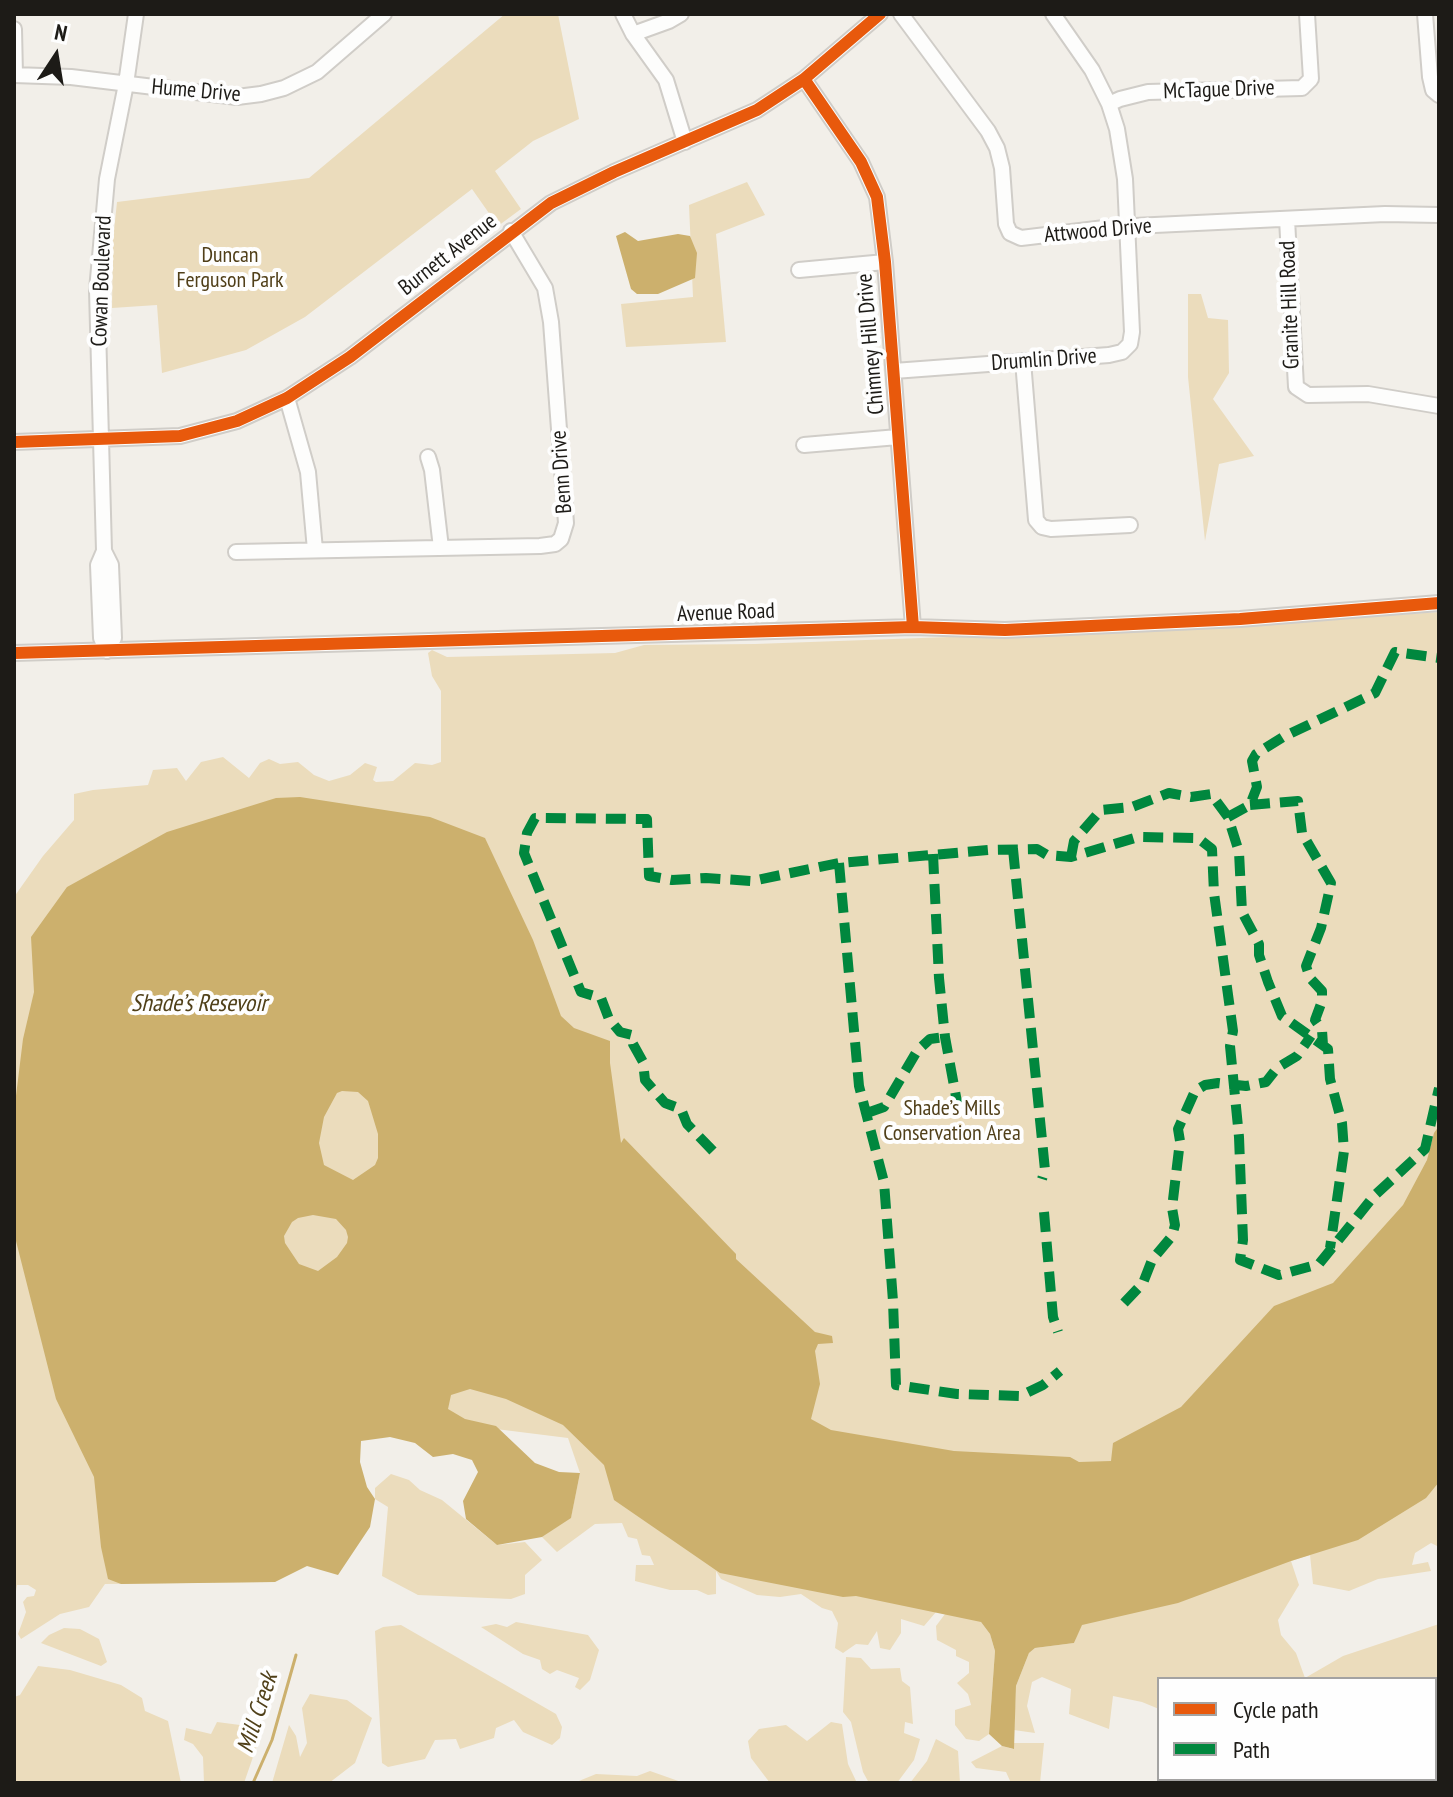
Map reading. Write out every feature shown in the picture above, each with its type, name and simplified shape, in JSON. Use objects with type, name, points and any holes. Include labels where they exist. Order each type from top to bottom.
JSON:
[{"type":"street","name":"Cowan Boulevard","points":[[107,651],[114,638],[111,565],[104,551],[97,290],[107,179],[136,14]]},
{"type":"street","name":"Hume Drive","points":[[14,75],[71,77],[237,97],[273,91],[317,72],[384,14]]},
{"type":"street","points":[[623,14],[633,34],[666,80],[685,142]]},
{"type":"street","points":[[633,34],[681,14]]},
{"type":"street","name":"Burnett Avenue","points":[[14,442],[180,436],[237,421],[287,398],[350,357],[551,203],[757,110],[804,79],[880,14]]},
{"type":"street","name":"Attwood Drive","points":[[901,14],[988,131],[997,148],[1002,168],[1006,224],[1010,233],[1021,238],[1127,227],[1439,215]]},
{"type":"street","name":"Drumlin Drive","points":[[894,371],[1109,355],[1122,352],[1130,344],[1132,332],[1123,155],[1109,104],[1092,70],[1053,14]]},
{"type":"street","name":"McTague Drive","points":[[1109,104],[1148,92],[1302,88],[1311,79],[1307,14]]},
{"type":"street","points":[[1425,14],[1430,77],[1433,90],[1439,95]]},
{"type":"street","points":[[14,29],[14,75]]},
{"type":"street","name":"Chimney Hill Drive","points":[[804,79],[871,180],[881,218],[913,627]]},
{"type":"street","name":"Granite Hill Road","points":[[1287,219],[1296,387],[1308,395],[1368,394],[1439,406]]},
{"type":"street","name":"Benn Drive","points":[[236,552],[555,544],[565,531],[551,322],[545,288],[511,231]]},
{"type":"street","points":[[799,270],[885,262]]},
{"type":"street","points":[[1023,361],[1036,520],[1042,527],[1051,529],[1130,525]]},
{"type":"street","points":[[287,398],[308,472],[315,550]]},
{"type":"street","points":[[804,445],[898,437]]},
{"type":"street","points":[[428,457],[441,548]]},
{"type":"street","name":"Avenue Road","points":[[14,653],[913,627],[1005,630],[1240,619],[1439,603]]},
{"type":"green space","name":"Duncan Ferguson Park","points":[[505,14],[558,14],[579,119],[533,141],[495,171],[521,209],[498,226],[472,189],[305,317],[246,350],[162,373],[157,305],[112,308],[117,202],[309,178]]},
{"type":"green space","points":[[747,182],[765,215],[716,234],[726,342],[626,347],[621,304],[693,297],[689,205]]},
{"type":"green space","points":[[1188,294],[1201,294],[1208,318],[1228,320],[1229,373],[1213,399],[1254,456],[1219,464],[1205,541],[1188,377]]},
{"type":"green space","name":"Shade’s Mills Conservation Area","points":[[1439,612],[1439,1547],[1431,1543],[1415,1553],[1412,1565],[1428,1562],[1431,1571],[1378,1579],[1349,1591],[1313,1584],[1310,1555],[1291,1561],[1299,1585],[1278,1620],[1281,1635],[1296,1653],[1305,1677],[1157,1677],[1157,1708],[1113,1696],[1109,1729],[1069,1714],[1071,1689],[1042,1677],[1032,1682],[1027,1706],[1035,1733],[1014,1730],[1016,1686],[1029,1653],[1035,1648],[1074,1643],[1081,1625],[981,1622],[990,1634],[995,1651],[989,1734],[979,1741],[966,1739],[955,1725],[955,1710],[971,1705],[968,1694],[957,1683],[969,1673],[969,1662],[956,1656],[956,1650],[937,1640],[936,1626],[945,1614],[936,1612],[924,1626],[901,1619],[901,1633],[890,1650],[880,1648],[877,1631],[868,1645],[856,1644],[843,1653],[835,1648],[838,1623],[832,1611],[801,1594],[780,1597],[757,1595],[721,1579],[716,1571],[716,1594],[708,1595],[697,1590],[670,1590],[635,1581],[636,1565],[654,1565],[650,1556],[642,1555],[637,1539],[628,1537],[622,1523],[595,1524],[557,1552],[542,1537],[571,1517],[580,1473],[568,1438],[376,1414],[275,1582],[105,1584],[89,1607],[60,1614],[21,1639],[18,1634],[26,1612],[23,1602],[27,1597],[34,1596],[36,1590],[28,1585],[17,1585],[14,1603],[14,897],[74,820],[74,794],[148,785],[153,770],[177,768],[186,781],[201,762],[223,757],[249,778],[260,763],[269,759],[280,764],[298,762],[314,775],[329,781],[350,775],[365,763],[377,767],[373,780],[376,782],[393,781],[415,763],[432,765],[441,762],[441,691],[432,676],[428,653],[432,650],[447,657],[615,653],[644,645],[755,644],[1198,628]]},
{"type":"green space","points":[[391,1474],[409,1480],[420,1490],[442,1500],[497,1545],[525,1542],[542,1560],[525,1575],[525,1594],[511,1599],[418,1595],[382,1576],[388,1507],[375,1499],[375,1488]]},
{"type":"green space","points":[[516,1622],[588,1635],[599,1650],[590,1680],[580,1690],[575,1687],[579,1678],[557,1670],[550,1674],[542,1669],[540,1660],[523,1654],[481,1627],[496,1624],[507,1627]]},
{"type":"green space","name":"Shade’s Mills Conservation Area","points":[[1439,1624],[1439,1783],[1261,1783],[1437,1781],[1437,1677],[1307,1677],[1343,1656]]},
{"type":"green space","points":[[401,1625],[556,1714],[562,1727],[560,1738],[552,1745],[523,1732],[514,1720],[496,1728],[494,1738],[460,1749],[456,1739],[435,1740],[425,1759],[388,1767],[382,1763],[375,1631]]},
{"type":"green space","points":[[64,1628],[80,1629],[99,1639],[107,1662],[101,1666],[41,1643]]},
{"type":"green space","points":[[846,1657],[861,1658],[871,1669],[900,1668],[902,1681],[910,1687],[913,1724],[905,1722],[904,1733],[920,1739],[914,1760],[897,1783],[869,1783],[863,1772],[851,1722],[843,1712]]},
{"type":"green space","points":[[38,1666],[70,1670],[121,1685],[142,1698],[145,1711],[168,1721],[181,1783],[14,1783],[14,1697],[20,1695]]},
{"type":"green space","points":[[310,1694],[347,1700],[372,1718],[355,1763],[329,1783],[272,1783],[289,1725],[296,1736],[300,1757],[307,1743],[302,1708]]},
{"type":"green space","points":[[217,1722],[263,1728],[244,1783],[204,1783],[203,1757],[193,1744],[184,1740],[186,1728],[211,1734]]},
{"type":"green space","points":[[831,1722],[842,1724],[848,1764],[857,1783],[770,1783],[751,1758],[748,1741],[759,1729],[786,1725],[807,1741]]},
{"type":"green space","points":[[936,1739],[958,1751],[960,1783],[910,1783],[927,1761]]},
{"type":"green space","points":[[1014,1743],[1044,1743],[1040,1783],[1011,1783],[1006,1772],[976,1768],[971,1762],[1002,1746],[1013,1749]]},
{"type":"green space","points":[[650,1771],[684,1783],[574,1783],[596,1774],[637,1776]]},
{"type":"water","points":[[625,232],[638,241],[678,234],[690,236],[697,253],[695,278],[658,294],[637,294],[631,289],[616,236]]},
{"type":"water","name":"Shade’s Resevoir","points":[[300,797],[430,817],[485,838],[533,940],[561,1016],[574,1028],[610,1041],[621,1143],[624,1138],[736,1254],[736,1259],[815,1332],[832,1336],[833,1343],[818,1344],[815,1351],[820,1384],[811,1419],[831,1430],[954,1451],[1070,1457],[1079,1462],[1111,1461],[1113,1443],[1181,1407],[1274,1306],[1333,1283],[1403,1205],[1427,1160],[1439,1126],[1439,1482],[1426,1498],[1358,1540],[1178,1603],[1082,1625],[1074,1643],[1035,1648],[1029,1653],[1016,1686],[1014,1749],[1002,1746],[989,1734],[995,1651],[990,1634],[981,1622],[856,1596],[843,1597],[720,1573],[614,1500],[604,1465],[563,1425],[506,1399],[470,1389],[451,1395],[448,1409],[465,1419],[496,1426],[535,1463],[559,1472],[580,1473],[571,1518],[542,1537],[497,1545],[466,1519],[463,1501],[478,1472],[472,1460],[453,1454],[433,1457],[415,1443],[390,1437],[361,1441],[360,1462],[367,1487],[375,1499],[370,1527],[338,1575],[307,1566],[275,1582],[121,1584],[108,1579],[101,1547],[94,1477],[56,1399],[16,1241],[14,1112],[23,1039],[34,992],[31,937],[67,887],[167,832],[276,798]],"holes":[[[358,1092],[368,1101],[378,1134],[375,1165],[353,1180],[324,1165],[319,1143],[324,1117],[337,1093]],[[313,1215],[336,1219],[348,1237],[337,1257],[318,1271],[299,1264],[285,1243],[284,1236],[292,1222]]]},
{"type":"waterway","name":"Mill Creek","points":[[253,1783],[272,1740],[296,1655]]},
{"type":"marked path","points":[[1228,817],[1250,805],[1257,787],[1252,761],[1256,754],[1283,737],[1375,693],[1395,652],[1439,658]]},
{"type":"marked path","points":[[1071,857],[1074,841],[1101,810],[1132,807],[1169,793],[1191,797],[1211,794],[1228,817],[1239,852],[1242,912],[1259,944],[1259,955],[1282,1016],[1328,1049],[1330,1079],[1342,1123],[1344,1151],[1330,1248]]},
{"type":"marked path","points":[[1250,805],[1298,801],[1302,833],[1331,883],[1321,928],[1306,966],[1310,978],[1322,991],[1315,1020],[1322,1030],[1323,1045]]},
{"type":"marked path","points":[[713,1151],[687,1124],[681,1109],[665,1103],[645,1080],[643,1062],[633,1044],[632,1035],[620,1032],[609,1019],[601,998],[581,992],[524,853],[527,833],[535,818],[647,819],[649,876],[672,880],[706,878],[752,881],[839,863],[989,850],[1037,849],[1047,855],[1071,857],[1138,837],[1198,838],[1212,849],[1214,893],[1233,1031],[1230,1046],[1239,1137],[1243,1240],[1240,1260],[1279,1275],[1319,1264],[1374,1196],[1425,1149],[1439,1088]]},
{"type":"marked path","points":[[1013,849],[1045,1170],[1042,1179]]},
{"type":"marked path","points":[[933,854],[939,978],[945,1037],[957,1102],[950,1113]]},
{"type":"marked path","points":[[839,863],[859,1086],[884,1182],[896,1385],[957,1394],[1020,1396],[1043,1385],[1060,1371]]},
{"type":"marked path","points":[[1124,1303],[1143,1283],[1152,1260],[1172,1236],[1180,1141],[1178,1129],[1195,1091],[1218,1083],[1246,1086],[1266,1082],[1277,1068],[1297,1056],[1311,1036]]},
{"type":"marked path","points":[[867,1113],[884,1107],[917,1051],[930,1039],[945,1037]]},
{"type":"marked path","points":[[1044,1212],[1053,1317],[1058,1332]]},
{"type":"cycle path","points":[[14,442],[180,436],[237,421],[287,398],[350,357],[551,203],[757,110],[804,79],[880,14]]},
{"type":"cycle path","points":[[804,79],[861,162],[877,197],[885,262],[913,627]]},
{"type":"cycle path","points":[[14,653],[913,627],[1005,630],[1240,619],[1439,603]]}]
